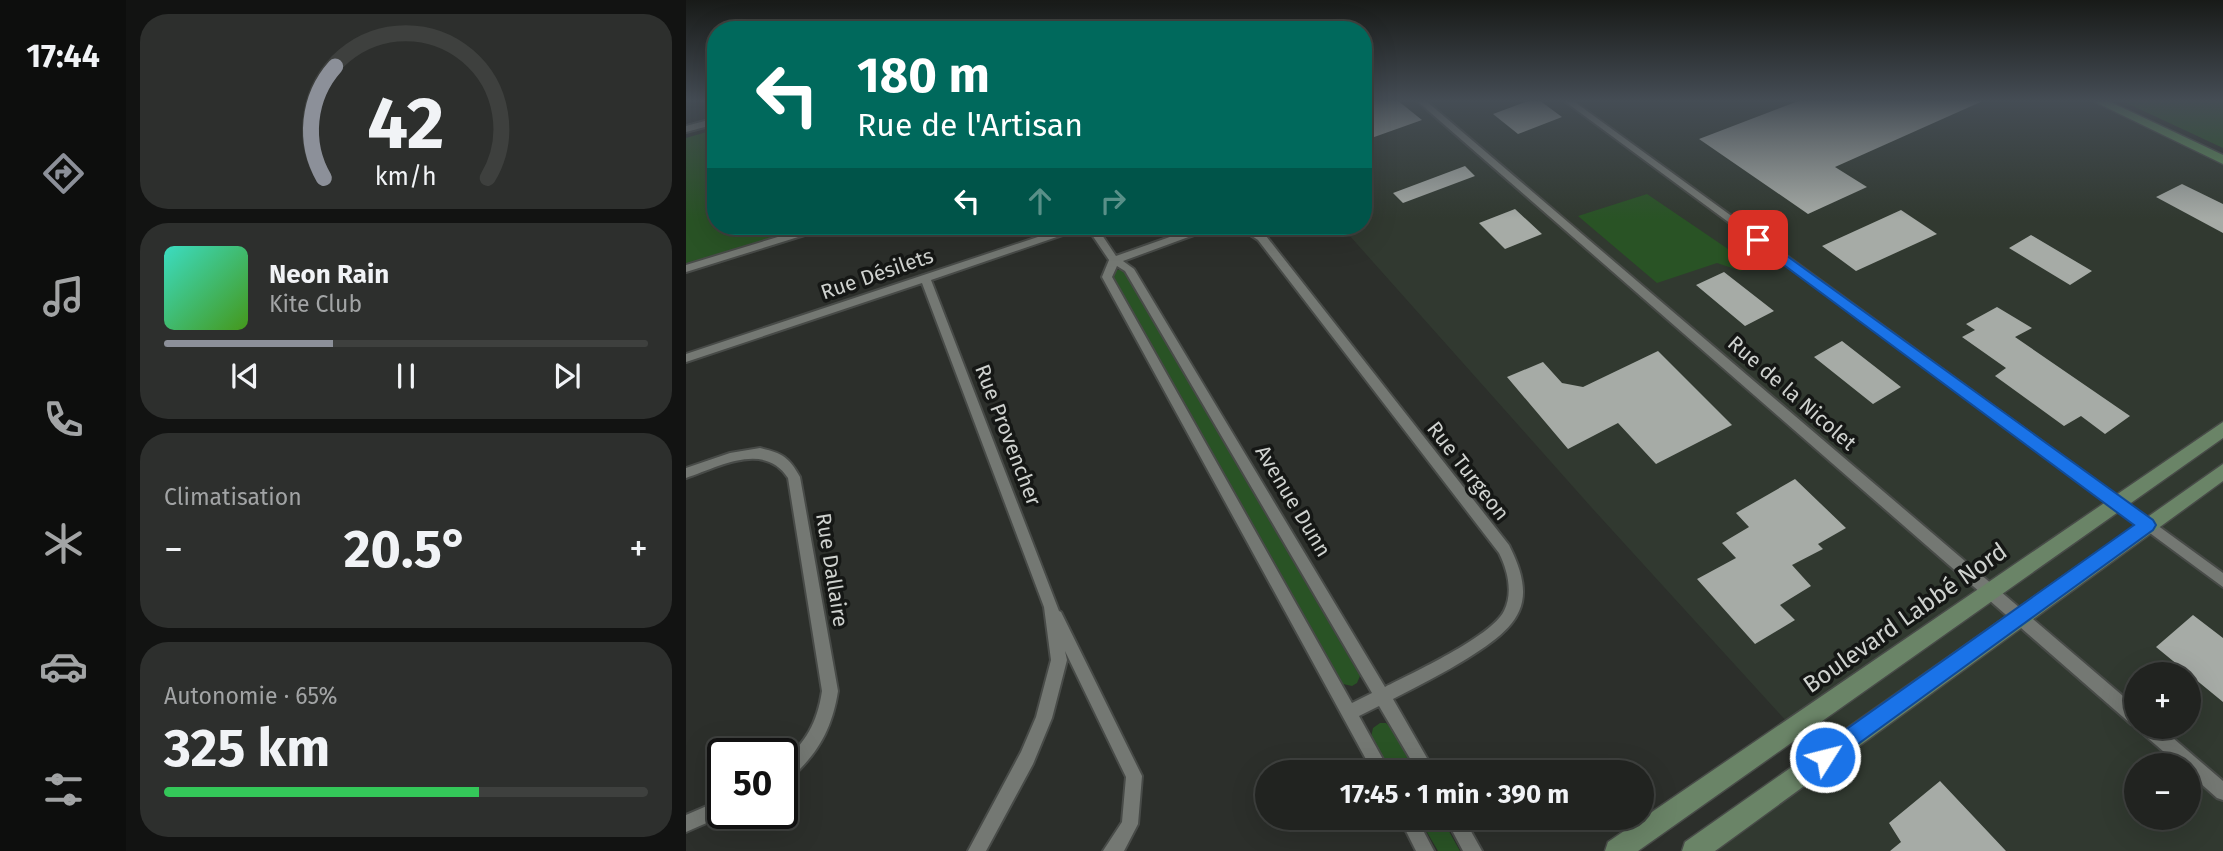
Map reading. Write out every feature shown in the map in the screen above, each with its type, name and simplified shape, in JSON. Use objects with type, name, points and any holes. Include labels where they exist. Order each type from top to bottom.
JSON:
[{"type":"main road","points":[[2180,140],[2223,160]]},
{"type":"main road","name":"Boulevard Labbé Nord","points":[[1617,851],[2223,429]]},
{"type":"main road","points":[[1695,851],[2223,471]]},
{"type":"street","name":"Rue de la Nicolet","points":[[1466,140],[2124,707]]},
{"type":"street","points":[[1621,140],[2223,581]]},
{"type":"street","points":[[686,269],[797,235]]},
{"type":"street","name":"Rue Désilets","points":[[686,358],[1053,235]]},
{"type":"street","name":"Avenue Dunn","points":[[1097,235],[1114,260],[1129,269],[1420,760]]},
{"type":"street","points":[[1185,235],[1114,260],[1107,277],[1375,760]]},
{"type":"street","name":"Rue Turgeon","points":[[1258,235],[1504,549],[1514,566],[1517,590],[1507,620],[1483,639],[1349,713]]},
{"type":"street","name":"Rue Provencher","points":[[925,278],[1051,607],[1134,776],[1130,824],[1112,851]]},
{"type":"street","name":"Rue Dallaire","points":[[686,473],[753,452],[775,455],[788,465],[794,477],[830,691],[828,716],[811,748],[798,761]]},
{"type":"street","name":"Rue Provencher","points":[[976,851],[1027,758],[1044,718],[1059,660],[1051,607]]},
{"type":"street","points":[[2162,739],[2223,792]]},
{"type":"street","points":[[686,824],[707,814]]},
{"type":"street","points":[[1414,830],[1426,851]]},
{"type":"street","points":[[1461,830],[1473,851]]},
{"type":"shaded area","points":[[1372,140],[2180,140],[2223,160],[2223,851],[1717,851],[1829,768],[1592,508],[1349,235],[1372,235]]},
{"type":"green space","points":[[686,140],[707,140],[707,235],[795,235],[686,269]]},
{"type":"green space","points":[[2205,140],[2223,140],[2223,148]]},
{"type":"green space","points":[[1647,194],[1731,251],[1746,265],[1741,271],[1717,263],[1657,283],[1578,216]]},
{"type":"green space","points":[[1117,270],[1123,270],[1360,676],[1352,686],[1343,684],[1110,275]]},
{"type":"green space","points":[[1380,723],[1386,723],[1409,760],[1385,760],[1371,737],[1373,728]]},
{"type":"green space","points":[[1426,830],[1448,830],[1460,851],[1438,851]]},
{"type":"building","points":[[1700,140],[1896,140],[1835,167],[1867,187],[1808,214]]},
{"type":"building","points":[[1465,166],[1475,176],[1403,203],[1393,193]]},
{"type":"building","points":[[2182,184],[2223,204],[2223,233],[2156,197]]},
{"type":"building","points":[[1515,209],[1542,234],[1505,249],[1479,223]]},
{"type":"building","points":[[1901,210],[1937,234],[1856,271],[1822,246]]},
{"type":"building","points":[[2031,235],[2092,271],[2070,285],[2009,248]]},
{"type":"building","points":[[1724,272],[1774,311],[1745,326],[1696,285]]},
{"type":"building","points":[[1997,307],[2032,328],[2015,337],[2130,416],[2105,434],[2081,416],[2064,426],[1995,376],[2006,368],[1962,337],[1975,330],[1966,324]]},
{"type":"building","points":[[1842,341],[1901,387],[1873,404],[1814,357]]},
{"type":"building","points":[[1658,351],[1732,425],[1656,464],[1618,423],[1568,449],[1507,377],[1543,362],[1562,383],[1583,387]]},
{"type":"building","points":[[1795,479],[1846,528],[1818,544],[1823,549],[1792,565],[1811,586],[1780,605],[1795,620],[1755,644],[1697,579],[1736,558],[1722,543],[1749,527],[1736,513]]},
{"type":"building","points":[[2193,615],[2223,638],[2223,702],[2201,684],[2201,662],[2174,662],[2156,647]]},
{"type":"building","points":[[1940,781],[2006,851],[1890,851],[1901,842],[1889,823]]},
{"type":"route","points":[[1758,240],[2147,525],[1825,757]]}]
